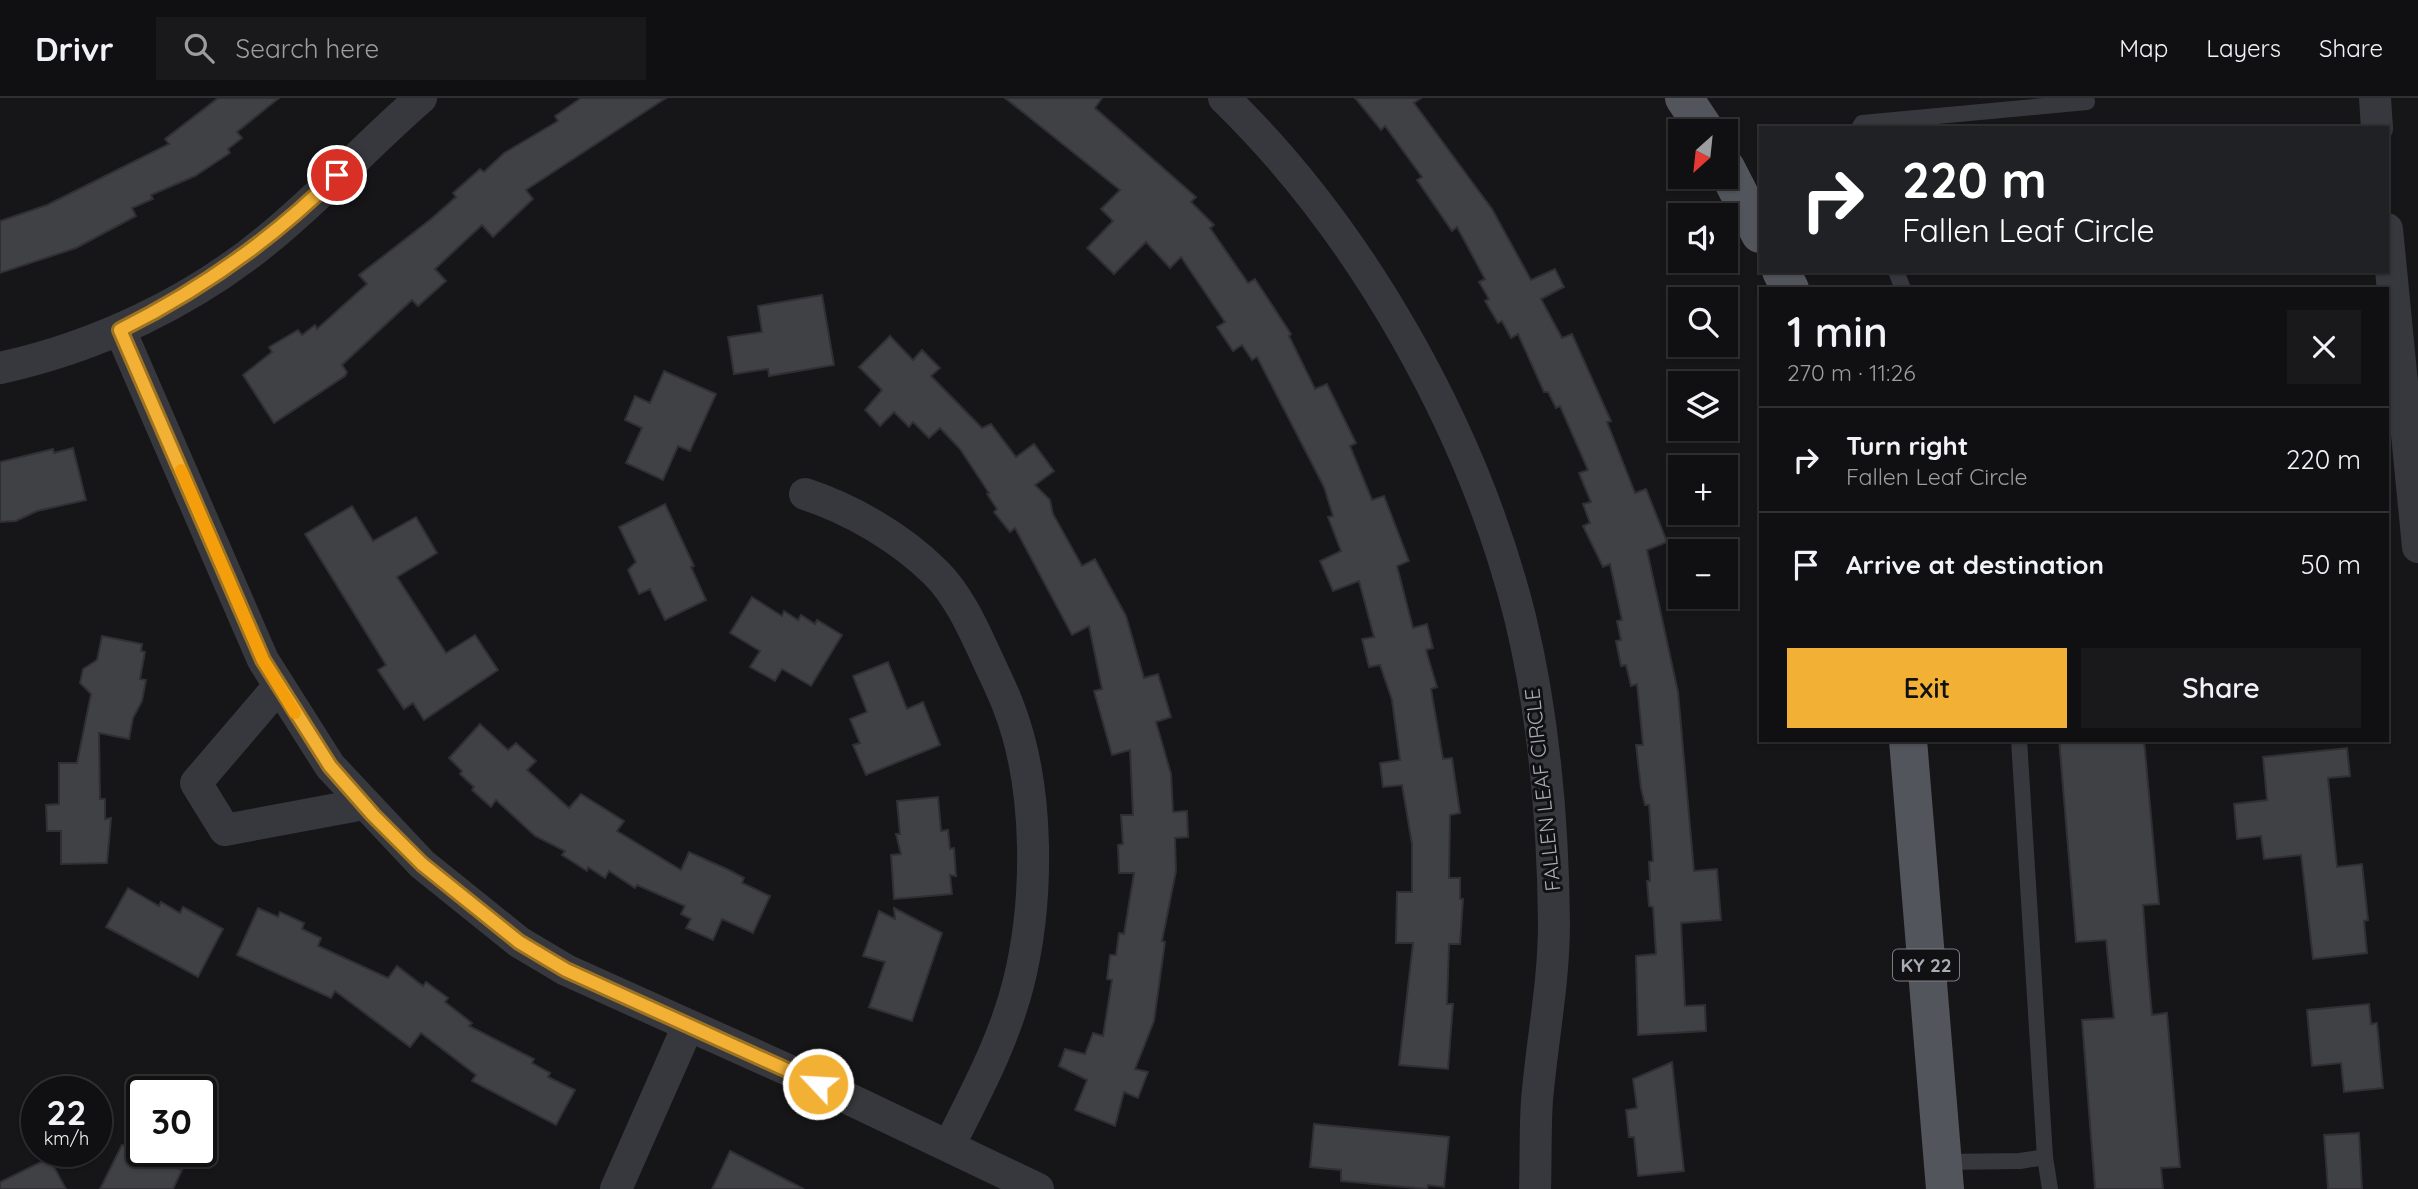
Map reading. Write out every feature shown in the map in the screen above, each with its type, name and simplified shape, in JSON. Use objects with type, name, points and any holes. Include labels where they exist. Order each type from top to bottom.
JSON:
[{"type":"main road","points":[[1684,98],[1698,119]]},
{"type":"main road","points":[[1736,189],[1759,232]]},
{"type":"main road","name":"KY 22","points":[[1908,742],[1943,1175]]},
{"type":"street","points":[[0,368],[120,330],[209,281],[266,241],[421,98]]},
{"type":"street","name":"FALLEN LEAF CIRCLE","points":[[1224,98],[1296,174],[1359,263],[1414,355],[1463,452],[1487,515],[1520,617],[1540,725],[1554,925],[1548,1020],[1538,1099],[1535,1189]]},
{"type":"street","points":[[2375,98],[2377,126]]},
{"type":"street","points":[[2389,250],[2418,547]]},
{"type":"street","points":[[120,330],[241,612],[279,686],[330,766],[422,864],[519,942],[566,970],[1038,1189]]},
{"type":"street","points":[[805,494],[826,501],[886,534],[937,574],[967,615],[1010,709],[1024,770],[1033,835],[1034,889],[1018,985],[992,1061],[949,1146]]},
{"type":"street","points":[[279,686],[196,783],[225,830],[364,804]]},
{"type":"street","points":[[616,1189],[688,1026]]},
{"type":"lane","points":[[1860,126],[1862,123],[2087,103]]},
{"type":"lane","points":[[2018,742],[2045,1157],[2050,1189]]},
{"type":"lane","points":[[1943,1175],[2045,1157]]},
{"type":"building","points":[[218,98],[279,98],[237,132],[242,138],[228,149],[230,153],[195,176],[151,195],[153,199],[132,208],[136,216],[76,248],[0,273],[0,221],[47,205],[169,144],[165,139]]},
{"type":"building","points":[[581,98],[666,98],[526,190],[533,199],[493,237],[482,225],[435,269],[446,281],[418,306],[412,300],[342,365],[347,372],[345,376],[274,423],[243,375],[272,352],[269,347],[298,330],[302,335],[315,325],[317,329],[367,284],[359,275],[431,219],[456,197],[453,193],[480,169],[484,172],[504,153],[558,121],[555,116]]},
{"type":"building","points":[[1005,98],[1102,98],[1095,108],[1196,197],[1191,202],[1214,225],[1210,228],[1248,283],[1255,279],[1291,334],[1289,336],[1315,389],[1327,384],[1356,443],[1350,446],[1372,500],[1384,496],[1409,561],[1397,566],[1413,628],[1427,624],[1433,648],[1426,650],[1437,687],[1431,689],[1443,759],[1452,758],[1460,813],[1450,815],[1449,878],[1460,878],[1460,899],[1463,899],[1460,944],[1449,944],[1447,1004],[1453,1004],[1448,1069],[1399,1065],[1413,943],[1396,943],[1397,892],[1412,892],[1412,844],[1402,785],[1383,787],[1380,763],[1400,760],[1392,700],[1380,665],[1369,667],[1362,639],[1374,637],[1359,581],[1333,591],[1320,561],[1341,551],[1328,517],[1333,516],[1324,487],[1257,357],[1252,360],[1242,345],[1233,351],[1217,327],[1225,322],[1181,257],[1170,268],[1146,242],[1114,274],[1087,248],[1113,221],[1101,209],[1120,190]]},
{"type":"building","points":[[1355,98],[1421,98],[1414,103],[1492,209],[1531,280],[1555,269],[1564,287],[1541,299],[1562,338],[1572,334],[1611,421],[1607,422],[1635,493],[1646,489],[1667,542],[1647,550],[1678,692],[1694,871],[1717,869],[1721,920],[1681,923],[1685,1006],[1705,1005],[1706,1031],[1638,1035],[1636,956],[1656,954],[1653,907],[1649,906],[1647,881],[1650,881],[1649,862],[1653,861],[1649,805],[1645,805],[1641,788],[1636,745],[1643,745],[1637,684],[1631,686],[1626,665],[1621,666],[1616,641],[1621,640],[1617,621],[1622,620],[1610,564],[1603,567],[1583,526],[1590,523],[1583,504],[1591,502],[1579,473],[1588,470],[1560,406],[1556,408],[1548,392],[1544,392],[1518,334],[1511,338],[1502,321],[1498,323],[1485,301],[1489,299],[1479,282],[1485,279],[1457,227],[1452,231],[1417,180],[1422,177],[1385,126],[1381,130]]},
{"type":"building","points":[[822,295],[834,365],[769,376],[768,369],[734,374],[728,337],[762,332],[758,306]]},
{"type":"building","points":[[890,336],[913,360],[922,350],[940,368],[931,376],[982,428],[991,424],[1016,457],[1034,444],[1054,471],[1035,485],[1050,500],[1053,514],[1082,566],[1095,559],[1126,616],[1144,678],[1158,674],[1171,717],[1156,722],[1171,774],[1173,812],[1187,811],[1188,837],[1175,838],[1176,871],[1162,941],[1165,942],[1154,1021],[1135,1069],[1148,1072],[1138,1098],[1124,1092],[1115,1126],[1075,1110],[1087,1080],[1059,1066],[1065,1049],[1085,1054],[1093,1033],[1103,1036],[1112,980],[1107,979],[1110,955],[1116,955],[1119,933],[1124,934],[1134,873],[1119,873],[1118,845],[1123,844],[1121,815],[1133,815],[1130,750],[1112,755],[1094,691],[1102,689],[1089,626],[1072,635],[1015,528],[1010,532],[994,512],[997,509],[987,494],[989,493],[960,449],[940,428],[929,438],[913,422],[909,427],[894,412],[880,426],[865,410],[882,390],[859,367]]},
{"type":"building","points":[[664,371],[716,394],[690,451],[678,446],[663,480],[626,463],[642,428],[625,420],[635,396],[650,403]]},
{"type":"building","points":[[73,448],[86,500],[37,511],[16,521],[0,522],[0,462],[53,449],[54,453]]},
{"type":"building","points":[[665,504],[694,566],[691,567],[706,600],[665,620],[650,589],[639,594],[628,570],[636,562],[619,527]]},
{"type":"building","points":[[352,506],[373,541],[416,517],[437,553],[397,577],[446,653],[475,635],[498,670],[424,720],[413,703],[404,709],[378,670],[386,665],[305,534]]},
{"type":"building","points":[[752,597],[782,616],[784,611],[798,620],[801,615],[815,624],[817,620],[842,635],[811,686],[782,669],[775,681],[750,667],[760,651],[730,633]]},
{"type":"building","points":[[102,636],[142,644],[141,651],[145,652],[140,679],[146,680],[129,739],[99,733],[100,799],[105,799],[105,819],[111,818],[107,863],[61,864],[61,831],[47,831],[46,805],[59,804],[59,763],[77,763],[91,694],[80,683],[83,669],[97,660]]},
{"type":"building","points":[[888,662],[907,709],[923,702],[940,745],[866,775],[853,745],[860,743],[850,719],[867,712],[853,676]]},
{"type":"building","points":[[480,724],[508,750],[516,743],[536,761],[527,770],[569,808],[581,794],[624,821],[617,831],[681,870],[689,852],[744,878],[742,883],[770,896],[753,933],[722,919],[713,940],[686,928],[691,919],[681,914],[685,906],[637,885],[635,888],[609,871],[605,878],[588,867],[587,871],[562,855],[565,851],[535,836],[496,800],[491,807],[472,790],[474,787],[460,774],[462,771],[449,758]]},
{"type":"building","points":[[2059,742],[2144,742],[2159,904],[2143,905],[2147,961],[2152,1015],[2167,1013],[2180,1167],[2161,1168],[2163,1189],[2095,1189],[2082,1020],[2114,1018],[2106,940],[2076,942]]},
{"type":"building","points":[[2347,748],[2350,776],[2328,778],[2337,867],[2362,864],[2368,920],[2364,921],[2367,953],[2313,959],[2301,855],[2264,859],[2261,836],[2237,839],[2234,804],[2267,800],[2263,757]]},
{"type":"building","points":[[938,797],[941,831],[948,830],[950,849],[954,848],[956,876],[950,875],[952,894],[894,899],[891,855],[901,854],[896,834],[900,834],[897,801]]},
{"type":"building","points":[[128,888],[159,906],[161,902],[180,913],[183,907],[223,929],[198,977],[106,927]]},
{"type":"building","points":[[258,908],[278,917],[280,912],[304,923],[302,929],[321,938],[318,946],[388,978],[397,966],[423,986],[426,982],[448,998],[445,1002],[472,1023],[469,1026],[534,1059],[532,1063],[550,1073],[548,1077],[575,1090],[556,1125],[472,1081],[476,1075],[421,1033],[410,1047],[335,991],[331,998],[237,955]]},
{"type":"building","points":[[894,908],[942,933],[912,1021],[869,1007],[885,962],[863,956],[879,911],[895,919]]},
{"type":"building","points":[[2369,1004],[2371,1024],[2377,1023],[2383,1088],[2344,1092],[2341,1063],[2312,1066],[2307,1010]]},
{"type":"building","points":[[1672,1062],[1684,1171],[1638,1176],[1634,1137],[1629,1137],[1626,1110],[1637,1108],[1633,1079]]},
{"type":"building","points":[[1314,1124],[1449,1137],[1444,1187],[1428,1185],[1427,1189],[1341,1181],[1341,1170],[1310,1167]]},
{"type":"building","points":[[2359,1133],[2362,1189],[2328,1189],[2324,1135]]},
{"type":"building","points":[[122,1145],[126,1147],[126,1167],[175,1167],[182,1170],[173,1189],[100,1189]]},
{"type":"building","points":[[730,1151],[804,1189],[712,1189]]},
{"type":"building","points":[[31,1167],[54,1167],[66,1189],[0,1189],[0,1182]]},
{"type":"slow traffic","points":[[181,470],[263,660],[295,713]]},
{"type":"route","points":[[337,175],[266,241],[209,281],[120,330],[263,660],[330,766],[373,815],[422,864],[519,942],[566,970],[818,1084]]}]
